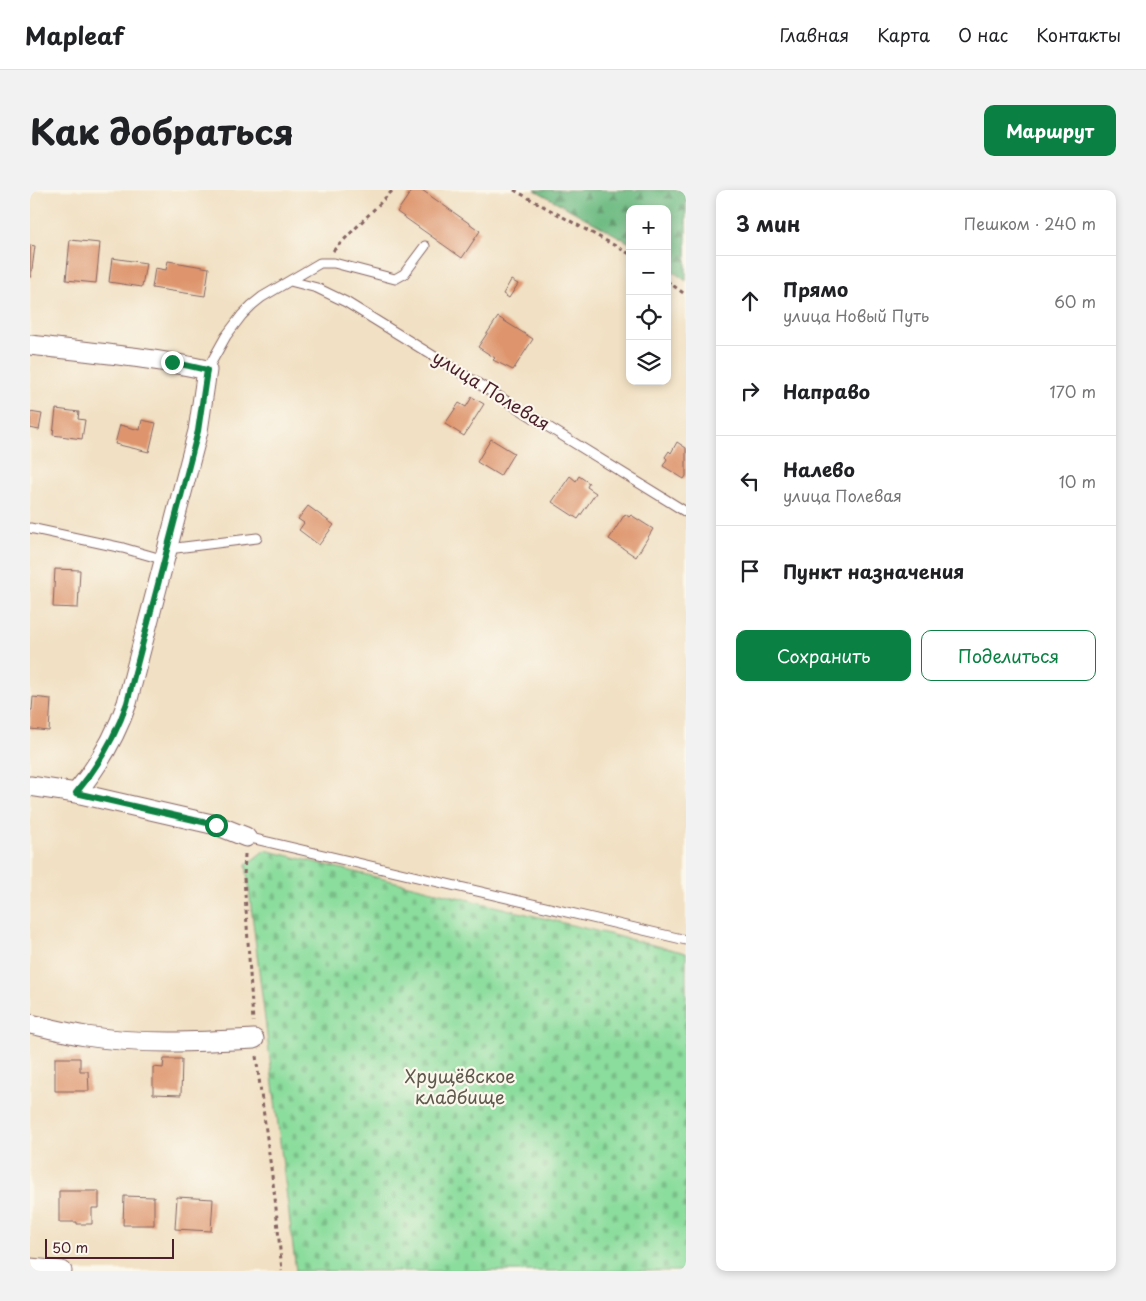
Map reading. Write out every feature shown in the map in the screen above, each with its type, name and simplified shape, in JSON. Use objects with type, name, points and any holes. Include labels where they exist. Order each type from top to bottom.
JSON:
[{"type":"street","points":[[30,345],[117,354],[172,362],[207,370],[198,431],[167,554],[122,718],[102,759],[76,793]]},
{"type":"street","points":[[30,786],[76,793],[216,825],[246,837]]},
{"type":"street","points":[[30,1024],[87,1036],[148,1042],[188,1043],[254,1039]]},
{"type":"street","points":[[30,1268],[62,1271]]},
{"type":"lane","points":[[207,370],[226,336],[242,315],[262,297],[290,281],[320,264],[334,263],[395,279],[404,274],[425,246]]},
{"type":"lane","name":"улица Полевая","points":[[290,281],[317,288],[346,302],[686,512]]},
{"type":"lane","points":[[30,528],[123,548],[167,554],[258,538]]},
{"type":"lane","points":[[246,837],[686,940]]},
{"type":"path","points":[[320,264],[393,190]]},
{"type":"path","points":[[514,190],[626,252]]},
{"type":"path","points":[[671,283],[686,294]]},
{"type":"green space","points":[[535,190],[686,190],[686,281],[671,270],[671,205],[626,205],[626,241]]},
{"type":"green space","name":"Хрущёвское кладбище","points":[[265,850],[686,953],[686,1271],[296,1271],[246,865]]},
{"type":"building","points":[[412,190],[422,190],[480,231],[462,258],[397,212]]},
{"type":"building","points":[[70,240],[100,243],[96,283],[66,280]]},
{"type":"building","points":[[30,245],[35,246],[31,277],[30,277]]},
{"type":"building","points":[[112,258],[146,263],[142,287],[109,282]]},
{"type":"building","points":[[168,261],[209,268],[205,296],[152,288],[155,268],[166,270]]},
{"type":"building","points":[[511,280],[518,284],[509,298],[503,294]]},
{"type":"building","points":[[498,317],[533,339],[513,370],[493,360],[495,358],[478,347]]},
{"type":"building","points":[[472,397],[484,404],[464,436],[445,424],[459,403],[466,407]]},
{"type":"building","points":[[56,409],[79,412],[78,419],[85,420],[82,439],[53,435]]},
{"type":"building","points":[[30,412],[42,414],[39,430],[30,428]]},
{"type":"building","points":[[142,420],[156,423],[149,452],[115,444],[120,425],[140,430]]},
{"type":"building","points":[[491,439],[514,453],[500,476],[477,462]]},
{"type":"building","points":[[677,442],[686,448],[686,476],[684,479],[663,466],[667,459],[665,457],[669,451],[671,453]]},
{"type":"building","points":[[570,476],[576,481],[579,476],[589,483],[587,487],[596,493],[578,519],[552,502]]},
{"type":"building","points":[[308,506],[334,525],[319,545],[299,530],[304,523],[298,519]]},
{"type":"building","points":[[625,514],[629,517],[631,515],[653,529],[636,557],[609,539]]},
{"type":"building","points":[[55,569],[80,570],[78,608],[53,607]]},
{"type":"building","points":[[33,697],[51,699],[49,731],[30,729],[30,710],[32,710]]},
{"type":"building","points":[[55,1058],[80,1058],[80,1071],[88,1071],[89,1091],[55,1091]]},
{"type":"building","points":[[164,1059],[182,1059],[181,1095],[153,1094],[153,1067],[163,1068]]},
{"type":"building","points":[[59,1191],[99,1191],[99,1208],[92,1208],[92,1224],[59,1222]]},
{"type":"building","points":[[124,1196],[154,1197],[154,1225],[123,1225]]},
{"type":"building","points":[[177,1197],[213,1199],[211,1231],[175,1229]]},
{"type":"route","points":[[172,362],[207,370],[198,431],[169,547],[122,718],[102,759],[76,793],[216,825]]}]
